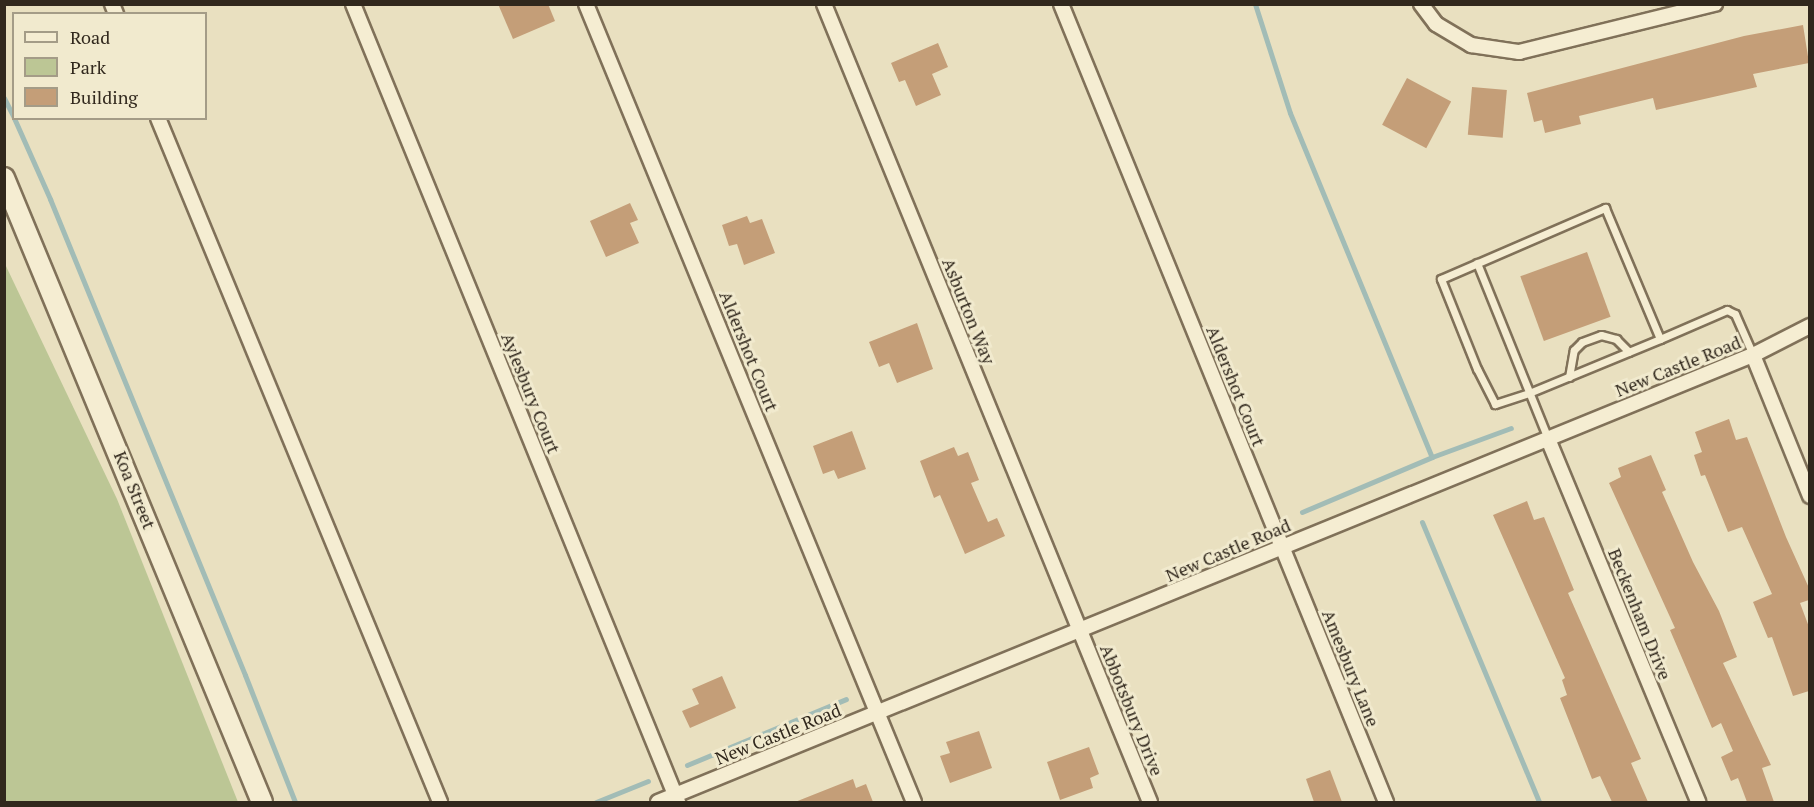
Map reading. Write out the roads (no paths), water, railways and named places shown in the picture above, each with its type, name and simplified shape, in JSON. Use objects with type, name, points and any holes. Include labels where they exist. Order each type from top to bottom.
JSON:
[{"type":"main road","name":"Koa Street","points":[[4,178],[80,355],[262,802]]},
{"type":"street","name":"Aylesbury Court","points":[[353,4],[677,799]]},
{"type":"street","name":"Aldershot Court","points":[[586,4],[878,712]]},
{"type":"street","name":"Asburton Way","points":[[824,4],[1081,631]]},
{"type":"street","name":"Aldershot Court","points":[[1061,4],[1282,547]]},
{"type":"street","points":[[1421,4],[1436,24],[1471,45],[1519,52],[1715,4]]},
{"type":"street","points":[[159,120],[440,802]]},
{"type":"street","name":"New Castle Road","points":[[658,802],[677,799],[878,712],[1753,355],[1809,326]]},
{"type":"street","points":[[1753,355],[1809,496]]},
{"type":"street","name":"Beckenham Drive","points":[[1548,439],[1698,802]]},
{"type":"street","name":"Amesbury Lane","points":[[1282,547],[1386,802]]},
{"type":"street","name":"Abbotsbury Drive","points":[[1081,631],[1150,802]]},
{"type":"street","points":[[878,712],[914,802]]},
{"type":"lane","points":[[1660,339],[1605,208],[1442,279],[1477,369],[1495,404],[1569,377],[1660,339],[1727,310],[1735,314],[1753,355]]},
{"type":"lane","points":[[1477,263],[1548,439]]},
{"type":"lane","points":[[1569,377],[1574,350],[1582,342],[1601,335],[1616,339],[1629,352]]},
{"type":"waterway","points":[[1255,4],[1290,113],[1432,457]]},
{"type":"waterway","points":[[4,98],[12,114]]},
{"type":"waterway","points":[[15,120],[50,199],[295,802]]},
{"type":"waterway","points":[[1302,512],[1432,457],[1511,428]]},
{"type":"waterway","points":[[1422,522],[1539,802]]},
{"type":"waterway","points":[[687,765],[846,699]]},
{"type":"waterway","points":[[596,802],[648,781]]}]
